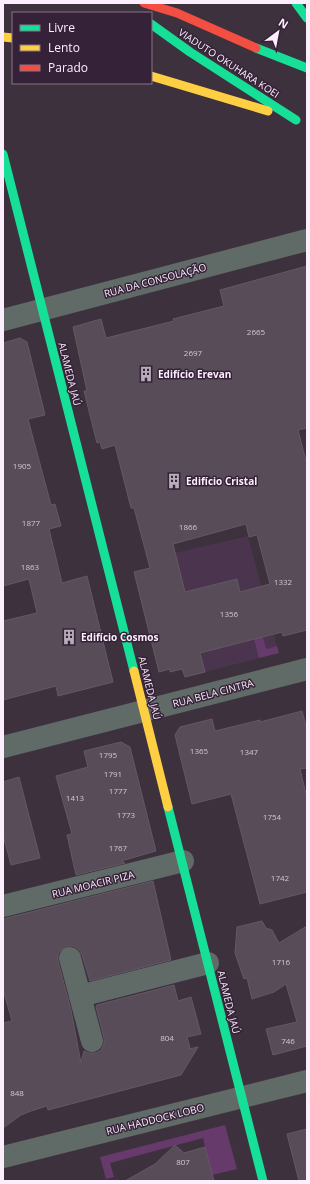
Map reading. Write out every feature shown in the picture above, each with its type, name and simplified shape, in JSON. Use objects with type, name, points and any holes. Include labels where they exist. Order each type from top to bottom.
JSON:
[{"type":"street","points":[[144,3],[177,13],[256,48],[307,68]]},
{"type":"street","points":[[296,3],[307,18]]},
{"type":"street","name":"VIADUTO OKUHARA KOEI","points":[[152,25],[190,52],[296,120]]},
{"type":"street","points":[[152,76],[307,124]]},
{"type":"street","name":"ALAMEDA JAÚ","points":[[3,154],[263,1181]]},
{"type":"street","name":"RUA DA CONSOLAÇÃO","points":[[3,320],[307,240]]},
{"type":"street","name":"RUA BELA CINTRA","points":[[3,747],[307,669]]},
{"type":"street","name":"RUA MOACIR PIZA","points":[[3,906],[183,861]]},
{"type":"street","points":[[70,958],[92,1040]]},
{"type":"street","points":[[80,996],[208,963]]},
{"type":"street","name":"RUA HADDOCK LOBO","points":[[3,1157],[307,1081]]},
{"type":"shaded area","points":[[248,536],[279,653],[205,672],[175,553]]},
{"type":"shaded area","points":[[259,622],[266,649],[277,646],[279,653],[259,658],[250,624]]},
{"type":"shaded area","points":[[225,1125],[237,1169],[212,1175],[203,1138],[110,1163],[114,1177],[106,1179],[100,1157]]},
{"type":"building","points":[[307,266],[307,428],[298,430],[307,465],[307,630],[283,636],[282,632],[200,653],[205,672],[185,677],[182,669],[170,672],[170,669],[159,672],[134,572],[150,568],[134,508],[131,508],[115,445],[102,449],[100,442],[97,443],[84,391],[87,391],[73,327],[101,319],[106,338],[174,321],[173,319],[224,306],[220,290]],"holes":[[[246,524],[249,537],[257,535],[270,584],[240,592],[237,579],[185,592],[173,544]]]},
{"type":"building","points":[[20,338],[27,342],[45,415],[28,419],[51,505],[55,504],[61,526],[49,529],[62,583],[87,576],[113,682],[58,696],[56,686],[3,700],[3,621],[37,613],[29,579],[3,586],[3,343]]},
{"type":"building","points":[[302,711],[307,729],[307,768],[300,769],[307,798],[307,892],[260,904],[231,794],[192,804],[175,735],[180,727],[212,719],[215,731],[260,720],[260,722]]},
{"type":"building","points":[[121,742],[130,747],[156,851],[121,861],[125,863],[76,875],[67,835],[72,834],[56,776],[88,767],[84,751]]},
{"type":"building","points":[[19,777],[40,858],[11,865],[3,835],[3,782]]},
{"type":"building","points":[[153,881],[171,960],[90,981],[79,949],[73,946],[67,946],[58,954],[58,961],[71,1010],[81,1063],[84,1051],[96,1053],[101,1050],[104,1044],[104,1038],[96,1007],[97,1005],[174,985],[178,1001],[191,997],[201,1034],[187,1037],[189,1049],[198,1047],[181,1075],[48,1110],[47,1106],[21,1115],[3,1128],[3,1023],[12,1021],[3,989],[3,919]]},
{"type":"building","points":[[262,921],[266,928],[272,930],[279,943],[307,926],[307,1046],[273,1055],[266,1029],[297,1022],[286,984],[274,992],[252,999],[247,978],[244,979],[235,953],[237,927]]},
{"type":"building","points":[[307,1129],[307,1181],[299,1181],[287,1134]]},
{"type":"building","points":[[175,1145],[184,1153],[205,1147],[214,1181],[125,1181],[155,1164]]},
{"type":"traffic: fast","points":[[296,3],[307,18]]},
{"type":"traffic: fast","points":[[152,25],[190,52],[296,120]]},
{"type":"traffic: fast","points":[[256,48],[307,68]]},
{"type":"traffic: fast","points":[[3,154],[134,671]]},
{"type":"traffic: fast","points":[[168,807],[263,1181]]},
{"type":"traffic: slow","points":[[3,37],[12,38]]},
{"type":"traffic: slow","points":[[152,76],[268,111]]},
{"type":"traffic: slow","points":[[134,671],[168,807]]},
{"type":"traffic: jam","points":[[144,3],[177,13],[256,48]]},
{"type":"place","name":"Edifício Erevan","points":[[146,374]]},
{"type":"place","name":"Edifício Cristal","points":[[174,481]]},
{"type":"place","name":"Edifício Cosmos","points":[[69,637]]}]
